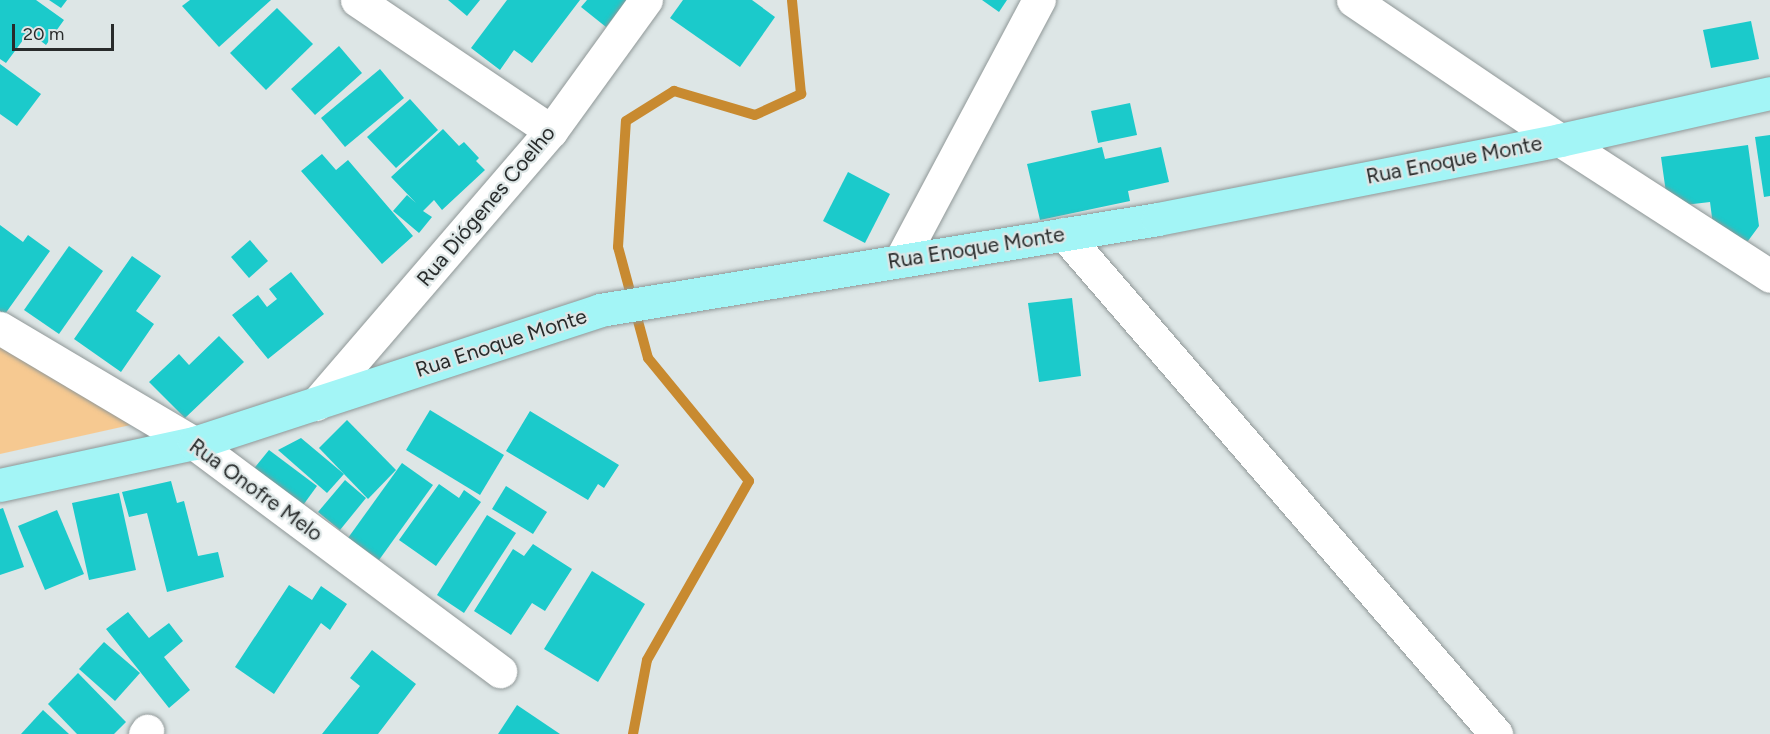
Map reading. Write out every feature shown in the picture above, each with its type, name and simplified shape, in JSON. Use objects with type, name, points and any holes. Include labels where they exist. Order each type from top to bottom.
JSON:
[{"type":"main road","name":"Rua Enoque Monte","points":[[0,485],[194,443],[600,310],[1158,219],[1560,140],[1770,93]]},
{"type":"street","points":[[357,0],[551,131]]},
{"type":"street","name":"Rua Diógenes Coelho","points":[[316,404],[551,131],[645,0]]},
{"type":"street","points":[[900,261],[1040,0]]},
{"type":"street","points":[[1353,0],[1560,140],[1770,276]]},
{"type":"street","points":[[1064,234],[1496,734]]},
{"type":"street","name":"Rua Onofre Melo","points":[[0,328],[194,443],[500,671]]},
{"type":"shaded area","points":[[0,344],[144,422],[0,454]]},
{"type":"building","points":[[0,0],[36,0],[64,20],[46,45],[29,32],[6,63],[0,59]]},
{"type":"building","points":[[49,0],[67,0],[61,8]]},
{"type":"building","points":[[190,0],[271,0],[219,47],[182,6]]},
{"type":"building","points":[[448,0],[480,0],[467,16]]},
{"type":"building","points":[[507,0],[580,0],[532,63],[514,50],[500,70],[471,48]]},
{"type":"building","points":[[587,0],[627,0],[606,27],[581,7]]},
{"type":"building","points":[[683,0],[752,0],[775,17],[740,67],[670,18]]},
{"type":"building","points":[[982,0],[1007,0],[999,12]]},
{"type":"building","points":[[277,8],[313,44],[266,90],[230,53]]},
{"type":"building","points":[[1751,21],[1759,59],[1711,68],[1703,30]]},
{"type":"building","points":[[339,46],[362,73],[315,115],[291,89]]},
{"type":"building","points":[[0,64],[41,94],[17,126],[0,114]]},
{"type":"building","points":[[380,69],[404,98],[345,147],[321,118]]},
{"type":"building","points":[[410,99],[438,130],[396,168],[367,137]]},
{"type":"building","points":[[1130,103],[1137,135],[1098,143],[1091,111]]},
{"type":"building","points":[[443,129],[459,146],[464,142],[479,158],[476,161],[485,170],[442,210],[434,200],[423,211],[432,217],[419,233],[393,211],[407,195],[416,203],[391,177]]},
{"type":"building","points":[[1770,135],[1770,196],[1764,197],[1755,137]]},
{"type":"building","points":[[1748,145],[1759,226],[1748,241],[1714,233],[1710,202],[1668,207],[1661,157]]},
{"type":"building","points":[[1102,147],[1105,159],[1161,147],[1169,182],[1128,191],[1130,201],[1040,220],[1027,164]]},
{"type":"building","points":[[322,154],[336,170],[348,160],[413,236],[382,264],[301,171]]},
{"type":"building","points":[[848,172],[890,194],[865,243],[823,221]]},
{"type":"building","points":[[0,225],[23,242],[28,235],[50,251],[5,314],[0,311]]},
{"type":"building","points":[[250,240],[268,261],[249,278],[231,257]]},
{"type":"building","points":[[69,246],[103,271],[59,334],[24,310]]},
{"type":"building","points":[[132,256],[161,276],[136,311],[154,324],[121,372],[74,339]]},
{"type":"building","points":[[291,272],[324,314],[268,359],[232,315],[258,295],[267,307],[277,299],[269,289]]},
{"type":"building","points":[[1072,298],[1081,376],[1039,382],[1028,303]]},
{"type":"building","points":[[219,336],[244,362],[185,418],[149,382],[179,354],[189,365]]},
{"type":"building","points":[[430,410],[504,455],[480,495],[406,450]]},
{"type":"building","points":[[530,411],[619,465],[604,488],[598,484],[588,500],[506,451]]},
{"type":"building","points":[[347,420],[396,470],[368,499],[319,448]]},
{"type":"building","points":[[301,438],[344,474],[327,493],[278,450]]},
{"type":"building","points":[[269,450],[317,486],[301,508],[252,471]]},
{"type":"building","points":[[402,463],[433,485],[379,560],[348,538]]},
{"type":"building","points":[[345,480],[366,498],[340,530],[318,512]]},
{"type":"building","points":[[171,481],[177,503],[184,501],[198,556],[218,552],[224,577],[167,592],[147,513],[129,517],[122,492]]},
{"type":"building","points":[[439,484],[459,498],[464,490],[481,502],[436,566],[399,540]]},
{"type":"building","points":[[506,486],[547,512],[533,534],[492,509]]},
{"type":"building","points":[[119,493],[136,570],[89,580],[72,503]]},
{"type":"building","points":[[3,508],[24,567],[0,575],[0,509]]},
{"type":"building","points":[[57,510],[84,574],[45,590],[18,526]]},
{"type":"building","points":[[487,515],[516,533],[464,613],[437,595]]},
{"type":"building","points":[[533,544],[572,569],[545,611],[532,603],[511,635],[474,611],[513,549],[524,556]]},
{"type":"building","points":[[592,571],[645,604],[598,682],[544,649]]},
{"type":"building","points":[[289,585],[312,600],[321,586],[347,604],[330,630],[321,623],[274,694],[235,667]]},
{"type":"building","points":[[128,612],[149,638],[169,623],[183,641],[164,657],[190,690],[169,708],[106,629]]},
{"type":"building","points":[[104,642],[140,673],[115,701],[79,669]]},
{"type":"building","points":[[372,650],[416,684],[378,734],[322,734],[360,686],[350,678]]},
{"type":"building","points":[[78,673],[126,722],[114,734],[77,734],[48,704]]},
{"type":"building","points":[[517,705],[560,734],[498,734]]},
{"type":"building","points":[[43,710],[69,734],[21,734]]},
{"type":"waterway","points":[[633,734],[647,660],[749,481],[648,358],[618,247],[626,121],[674,91],[755,115],[801,94],[792,0]]}]
